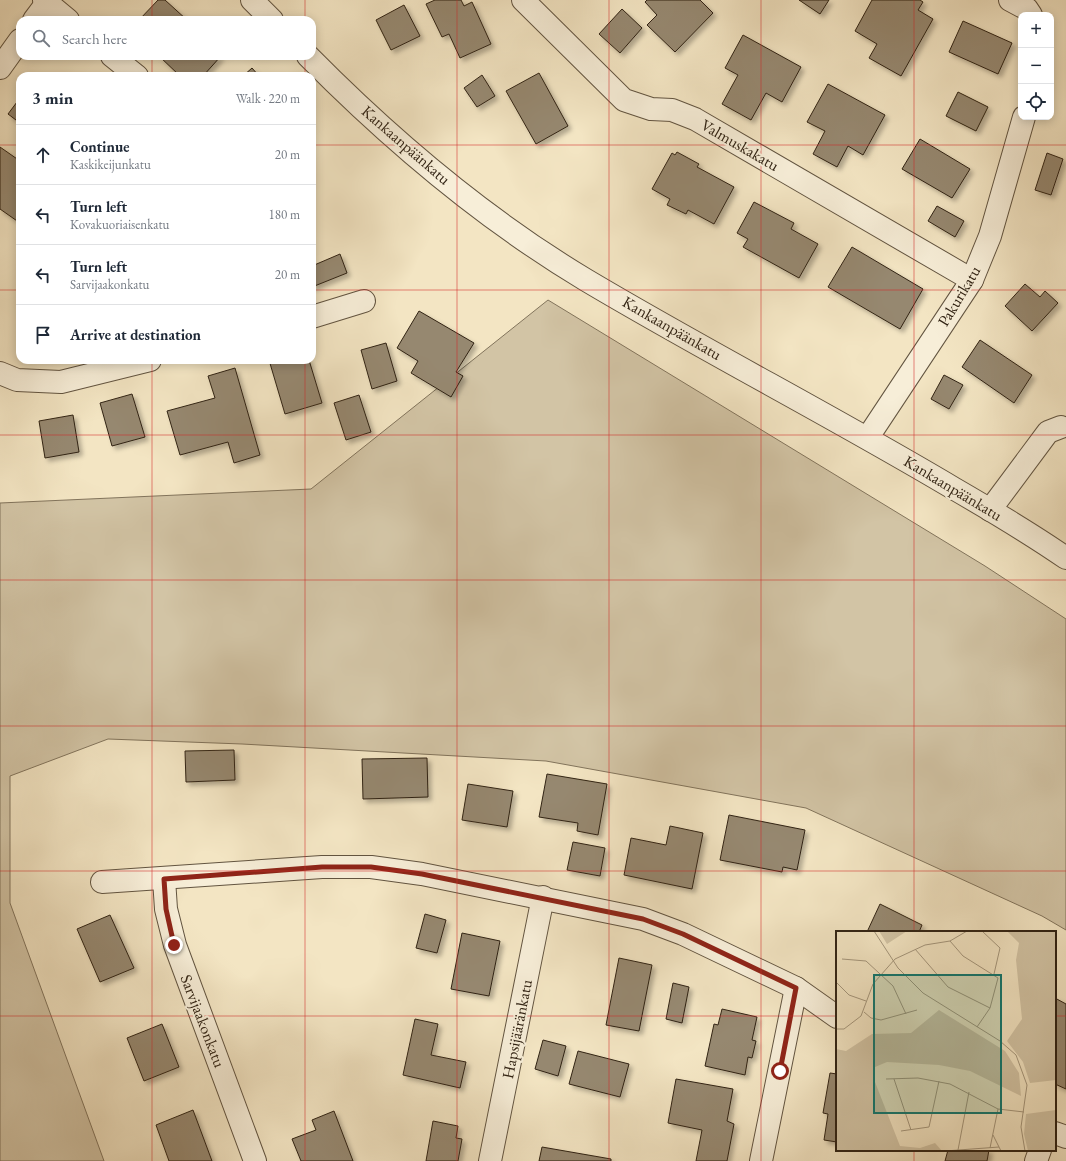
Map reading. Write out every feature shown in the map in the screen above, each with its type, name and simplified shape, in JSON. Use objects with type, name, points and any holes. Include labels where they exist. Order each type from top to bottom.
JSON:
[{"type":"street","points":[[252,0],[268,16]]},
{"type":"street","name":"Valmuskakatu","points":[[523,0],[624,100],[651,109],[672,110],[695,120],[972,280]]},
{"type":"street","points":[[1010,0],[1027,9],[1029,12]]},
{"type":"street","points":[[37,16],[46,1],[63,16]]},
{"type":"street","points":[[0,68],[16,46]]},
{"type":"street","points":[[117,60],[132,72]]},
{"type":"street","name":"Kankaanpäänkatu","points":[[312,60],[412,152],[504,226],[584,279],[868,437],[990,510],[1066,558]]},
{"type":"street","name":"Pakurikatu","points":[[868,437],[972,280],[990,236],[1023,120]]},
{"type":"street","points":[[316,316],[364,301]]},
{"type":"street","points":[[0,373],[17,380],[61,382],[134,364]]},
{"type":"street","points":[[990,510],[1048,432],[1061,427]]},
{"type":"street","points":[[102,882],[164,879],[322,867],[371,867],[422,874],[543,897],[643,919],[683,934],[796,988],[836,1016]]},
{"type":"street","name":"Sarvijaakonkatu","points":[[164,879],[166,909],[174,945],[255,1161]]},
{"type":"street","name":"Hapsijääränkatu","points":[[490,1161],[543,897]]},
{"type":"street","points":[[761,1161],[796,988]]},
{"type":"street","points":[[1056,1133],[1066,1137]]},
{"type":"street","points":[[1036,1161],[1040,1151]]},
{"type":"shaded area","points":[[548,300],[985,566],[1066,619],[1066,930],[1042,916],[806,808],[546,761],[242,744],[108,739],[10,776],[10,903],[104,1161],[0,1161],[0,503],[311,489]]},
{"type":"building","points":[[158,0],[165,0],[183,16],[143,16]]},
{"type":"building","points":[[435,0],[461,0],[464,6],[472,2],[491,44],[460,58],[449,34],[442,37],[426,4]]},
{"type":"building","points":[[647,0],[700,0],[713,13],[675,52],[647,25],[657,15],[645,2]]},
{"type":"building","points":[[799,0],[829,0],[820,14]]},
{"type":"building","points":[[872,0],[920,0],[923,2],[918,10],[933,19],[901,76],[869,58],[877,44],[855,31]]},
{"type":"building","points":[[404,5],[420,36],[391,50],[376,20]]},
{"type":"building","points":[[622,9],[642,28],[620,53],[599,34]]},
{"type":"building","points":[[963,21],[1012,43],[998,74],[949,52]]},
{"type":"building","points":[[743,35],[801,67],[782,102],[766,93],[751,120],[722,104],[738,75],[725,68]]},
{"type":"building","points":[[163,60],[217,60],[207,72],[176,72]]},
{"type":"building","points":[[252,68],[256,72],[248,72]]},
{"type":"building","points":[[539,73],[568,126],[536,144],[506,91]]},
{"type":"building","points":[[482,75],[495,96],[477,107],[464,88]]},
{"type":"building","points":[[828,84],[885,115],[863,155],[848,146],[837,167],[813,154],[825,131],[807,122]]},
{"type":"building","points":[[958,92],[988,107],[976,131],[946,116]]},
{"type":"building","points":[[16,103],[16,120],[8,114]]},
{"type":"building","points":[[920,139],[970,169],[952,198],[902,169]]},
{"type":"building","points":[[0,147],[16,158],[16,220],[0,209]]},
{"type":"building","points":[[677,152],[699,164],[697,167],[734,187],[714,224],[688,210],[686,214],[667,205],[670,199],[652,189],[672,153],[675,155]]},
{"type":"building","points":[[1047,153],[1063,159],[1051,195],[1035,190]]},
{"type":"building","points":[[754,202],[794,223],[791,229],[818,244],[799,278],[743,247],[748,239],[737,233]]},
{"type":"building","points":[[937,206],[964,221],[955,237],[928,221]]},
{"type":"building","points":[[852,247],[923,289],[900,329],[828,287]]},
{"type":"building","points":[[340,254],[347,273],[316,285],[316,264]]},
{"type":"building","points":[[1025,284],[1040,297],[1045,291],[1058,303],[1032,331],[1005,306]]},
{"type":"building","points":[[419,311],[474,343],[456,372],[463,376],[451,397],[411,373],[418,361],[397,348]]},
{"type":"building","points":[[980,340],[1032,375],[1014,403],[962,367]]},
{"type":"building","points":[[386,343],[397,381],[372,389],[361,350]]},
{"type":"building","points":[[270,364],[310,364],[322,403],[285,414]]},
{"type":"building","points":[[235,368],[260,455],[234,463],[228,442],[180,455],[167,411],[215,398],[208,376]]},
{"type":"building","points":[[944,375],[963,385],[949,409],[931,399]]},
{"type":"building","points":[[132,394],[145,437],[112,446],[100,403]]},
{"type":"building","points":[[359,395],[371,432],[346,440],[334,403]]},
{"type":"building","points":[[73,415],[79,452],[45,458],[39,421]]},
{"type":"building","points":[[234,750],[235,780],[186,782],[185,751]]},
{"type":"building","points":[[427,758],[428,797],[363,799],[362,759]]},
{"type":"building","points":[[547,774],[607,784],[598,835],[577,831],[578,823],[539,817]]},
{"type":"building","points":[[468,784],[513,791],[507,827],[462,820]]},
{"type":"building","points":[[729,815],[805,830],[797,870],[783,867],[782,872],[720,860]]},
{"type":"building","points":[[670,826],[703,833],[692,889],[624,875],[631,838],[666,845]]},
{"type":"building","points":[[573,842],[605,848],[600,876],[567,870]]},
{"type":"building","points":[[880,904],[922,925],[919,931],[867,931]]},
{"type":"building","points":[[425,914],[446,920],[437,953],[416,948]]},
{"type":"building","points":[[110,915],[134,968],[100,982],[77,929]]},
{"type":"building","points":[[462,933],[500,941],[489,996],[451,989]]},
{"type":"building","points":[[619,958],[652,965],[639,1031],[606,1025]]},
{"type":"building","points":[[673,983],[689,987],[682,1023],[666,1019]]},
{"type":"building","points":[[1056,999],[1066,1004],[1066,1089],[1056,1084]]},
{"type":"building","points":[[722,1009],[757,1017],[752,1040],[756,1041],[752,1058],[748,1057],[745,1075],[705,1066],[714,1024],[718,1025]]},
{"type":"building","points":[[415,1019],[438,1024],[431,1055],[466,1062],[460,1088],[403,1075]]},
{"type":"building","points":[[162,1024],[179,1067],[144,1081],[127,1038]]},
{"type":"building","points":[[543,1040],[566,1046],[558,1076],[535,1069]]},
{"type":"building","points":[[578,1051],[629,1064],[620,1097],[569,1084]]},
{"type":"building","points":[[830,1073],[836,1074],[836,1142],[824,1140],[828,1114],[823,1113]]},
{"type":"building","points":[[676,1079],[733,1089],[727,1121],[734,1124],[727,1161],[696,1161],[702,1130],[668,1123]]},
{"type":"building","points":[[193,1110],[212,1161],[169,1161],[156,1125]]},
{"type":"building","points":[[334,1111],[353,1161],[301,1161],[292,1139],[316,1130],[312,1120]]},
{"type":"building","points":[[433,1121],[458,1126],[456,1138],[462,1139],[458,1161],[426,1161]]},
{"type":"building","points":[[542,1147],[611,1159],[611,1161],[539,1161]]},
{"type":"building","points":[[948,1151],[989,1151],[987,1161],[945,1161]]},
{"type":"route","points":[[174,945],[166,909],[164,879],[322,867],[371,867],[422,874],[543,897],[643,919],[683,934],[796,988],[780,1071]]}]
